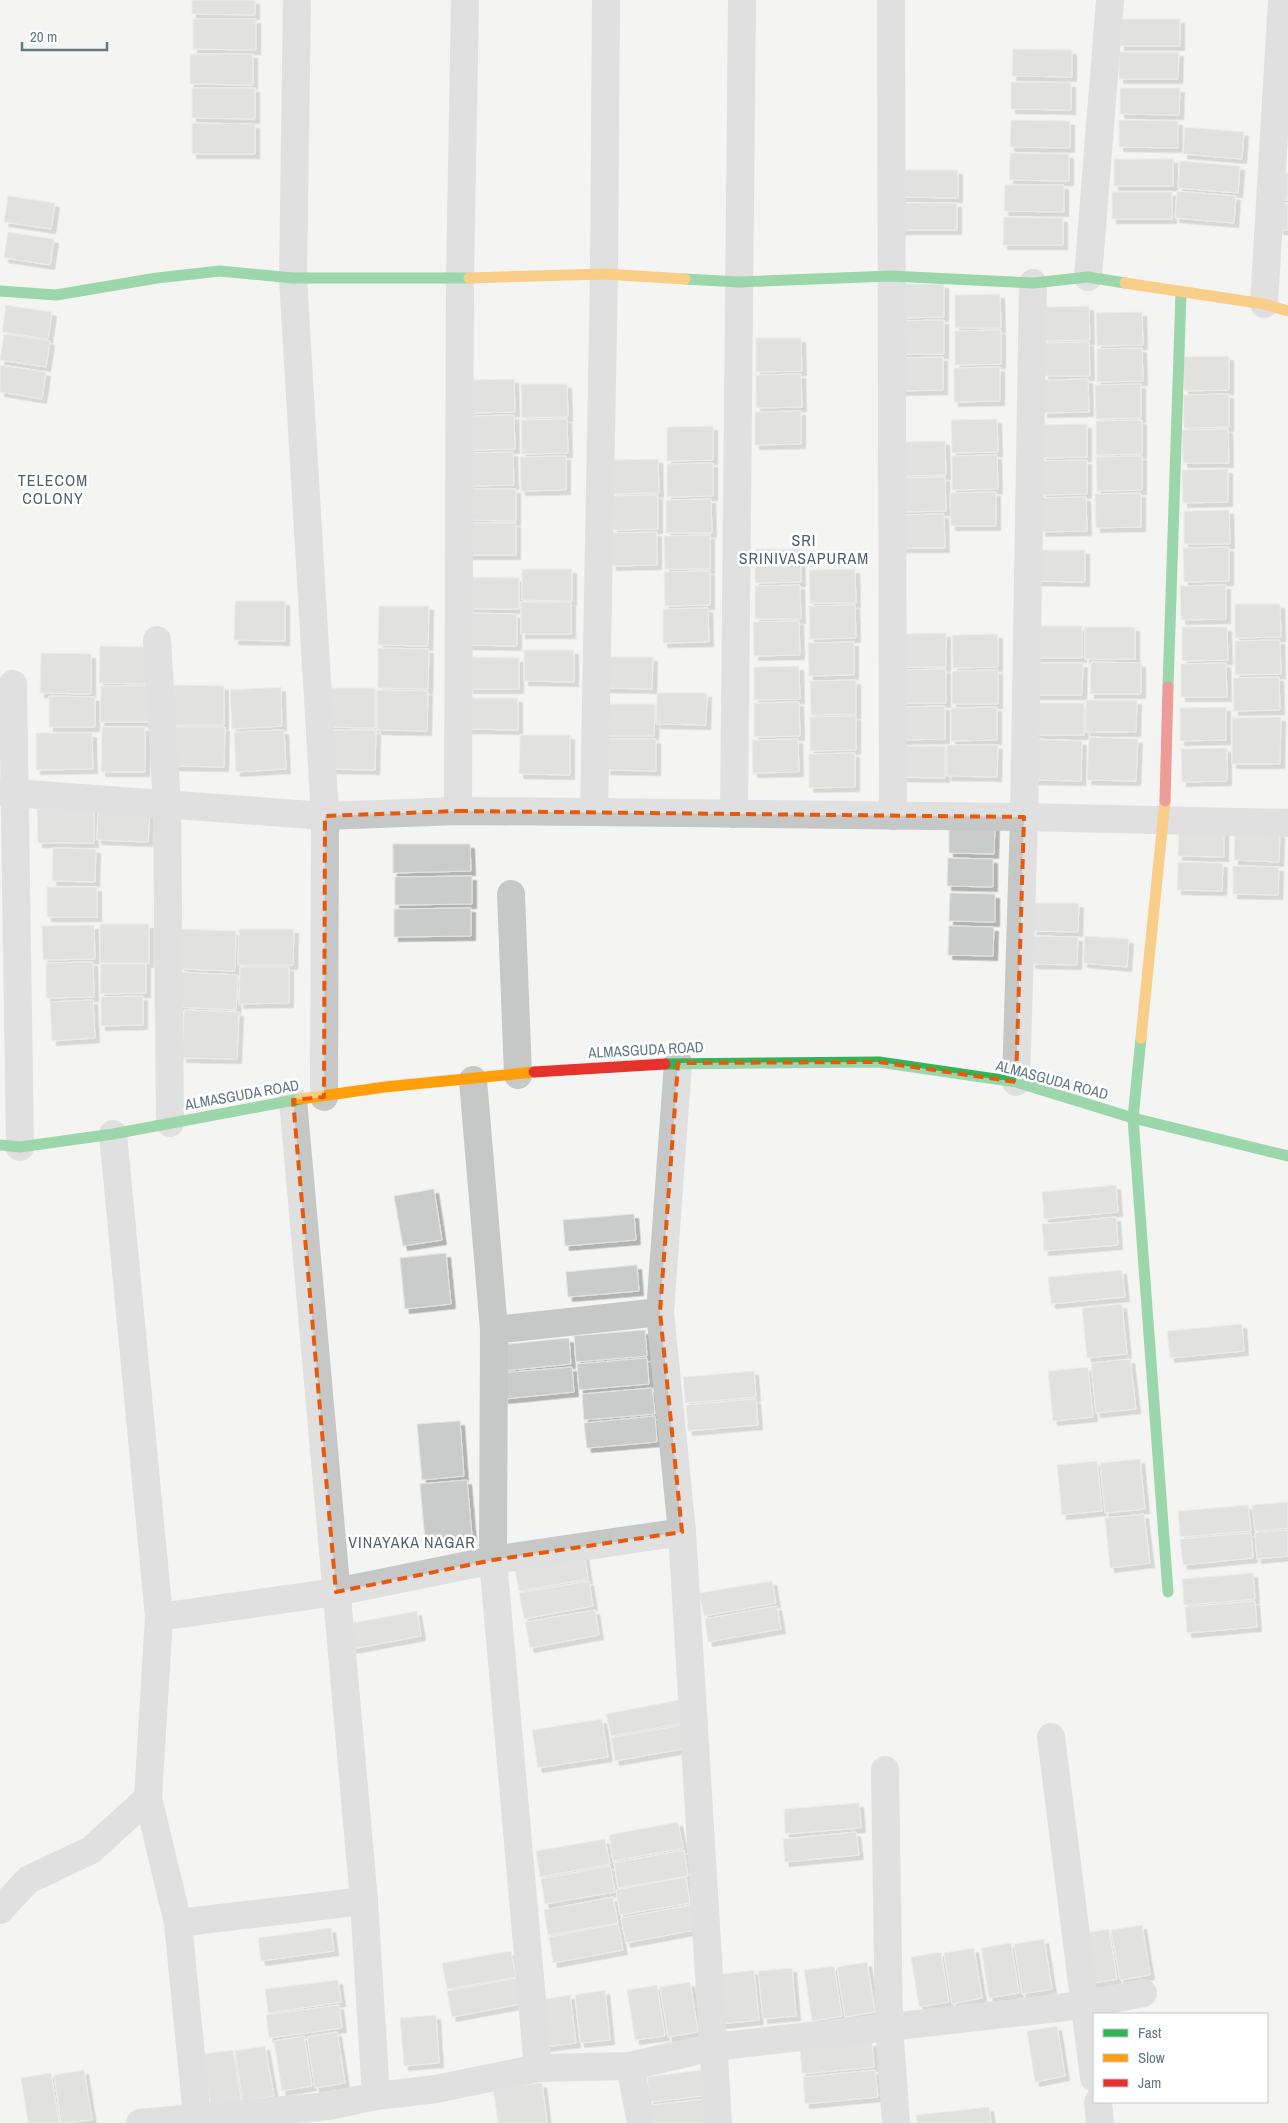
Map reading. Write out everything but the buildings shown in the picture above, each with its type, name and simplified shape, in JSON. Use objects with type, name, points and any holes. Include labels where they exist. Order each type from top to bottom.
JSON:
[{"type":"street","points":[[297,0],[293,278],[325,816],[324,1097]]},
{"type":"street","points":[[458,811],[460,278],[465,0]]},
{"type":"street","points":[[594,812],[604,274],[606,0]]},
{"type":"street","points":[[734,814],[742,0]]},
{"type":"street","points":[[891,0],[890,276],[893,816]]},
{"type":"street","points":[[1088,277],[1110,0]]},
{"type":"street","points":[[0,291],[56,294],[157,278],[220,271],[293,278],[460,278],[604,274],[739,282],[890,276],[1033,283],[1088,277],[1276,307],[1282,0]]},
{"type":"street","points":[[1016,1082],[1024,817],[1033,283]]},
{"type":"street","points":[[1168,1592],[1133,1118],[1164,821],[1181,292]]},
{"type":"street","points":[[157,640],[167,804],[170,1123]]},
{"type":"street","points":[[10,1146],[8,792],[13,684]]},
{"type":"street","points":[[8,792],[325,816],[458,811],[1024,817],[1288,823]]},
{"type":"street","points":[[511,894],[518,1075]]},
{"type":"street","name":"ALMASGUDA ROAD","points":[[10,1146],[113,1134],[293,1100],[324,1097],[385,1086],[473,1080],[563,1069],[678,1063],[879,1062],[1016,1082],[1133,1118],[1288,1156]]},
{"type":"street","points":[[678,1063],[660,1312],[682,1532],[718,2123]]},
{"type":"street","points":[[473,1080],[494,1330],[493,1560],[538,2068]]},
{"type":"street","points":[[293,1100],[364,1902],[376,2096]]},
{"type":"street","points":[[113,1134],[159,1618],[148,1798],[178,1922],[197,2117]]},
{"type":"street","points":[[494,1330],[660,1312]]},
{"type":"street","points":[[159,1618],[336,1592],[493,1560],[682,1532]]},
{"type":"street","points":[[1051,1737],[1093,2071]]},
{"type":"street","points":[[885,1770],[889,2026],[896,2123]]},
{"type":"street","points":[[0,1910],[28,1880],[91,1850],[148,1798]]},
{"type":"street","points":[[178,1922],[364,1902]]},
{"type":"street","points":[[140,2123],[197,2117],[331,2114],[376,2096],[436,2089],[538,2068],[630,2066],[712,2047],[1084,2005],[1143,1992]]},
{"type":"street","points":[[630,2066],[641,2123]]},
{"type":"street","points":[[1098,2103],[1100,2123]]},
{"type":"highlighted area","points":[[458,811],[1024,817],[1016,1082],[879,1062],[678,1063],[660,1312],[682,1532],[493,1560],[336,1592],[293,1100],[324,1097],[325,816]]},
{"type":"traffic: fast","points":[[0,291],[56,295],[157,278],[220,271],[293,278],[469,278]]},
{"type":"traffic: fast","points":[[685,279],[739,282],[891,276],[1033,283],[1088,277],[1125,283]]},
{"type":"traffic: fast","points":[[1168,687],[1181,292]]},
{"type":"traffic: fast","points":[[1141,1038],[1133,1118],[1168,1592]]},
{"type":"traffic: fast","points":[[665,1064],[879,1062],[1016,1082],[1133,1118],[1288,1156]]},
{"type":"traffic: fast","points":[[0,1145],[20,1147],[113,1134],[300,1099]]},
{"type":"traffic: slow","points":[[469,278],[604,274],[685,279]]},
{"type":"traffic: slow","points":[[1125,283],[1264,304],[1288,311]]},
{"type":"traffic: slow","points":[[1141,1038],[1165,801]]},
{"type":"traffic: slow","points":[[300,1099],[385,1087],[534,1072]]},
{"type":"traffic: jam","points":[[1165,801],[1168,687]]},
{"type":"traffic: jam","points":[[534,1072],[665,1064]]},
{"type":"district","name":"TELECOM COLONY","points":[[53,489]]},
{"type":"district","name":"SRI SRINIVASAPURAM","points":[[804,549]]},
{"type":"district","name":"VINAYAKA NAGAR","points":[[412,1542]]}]
